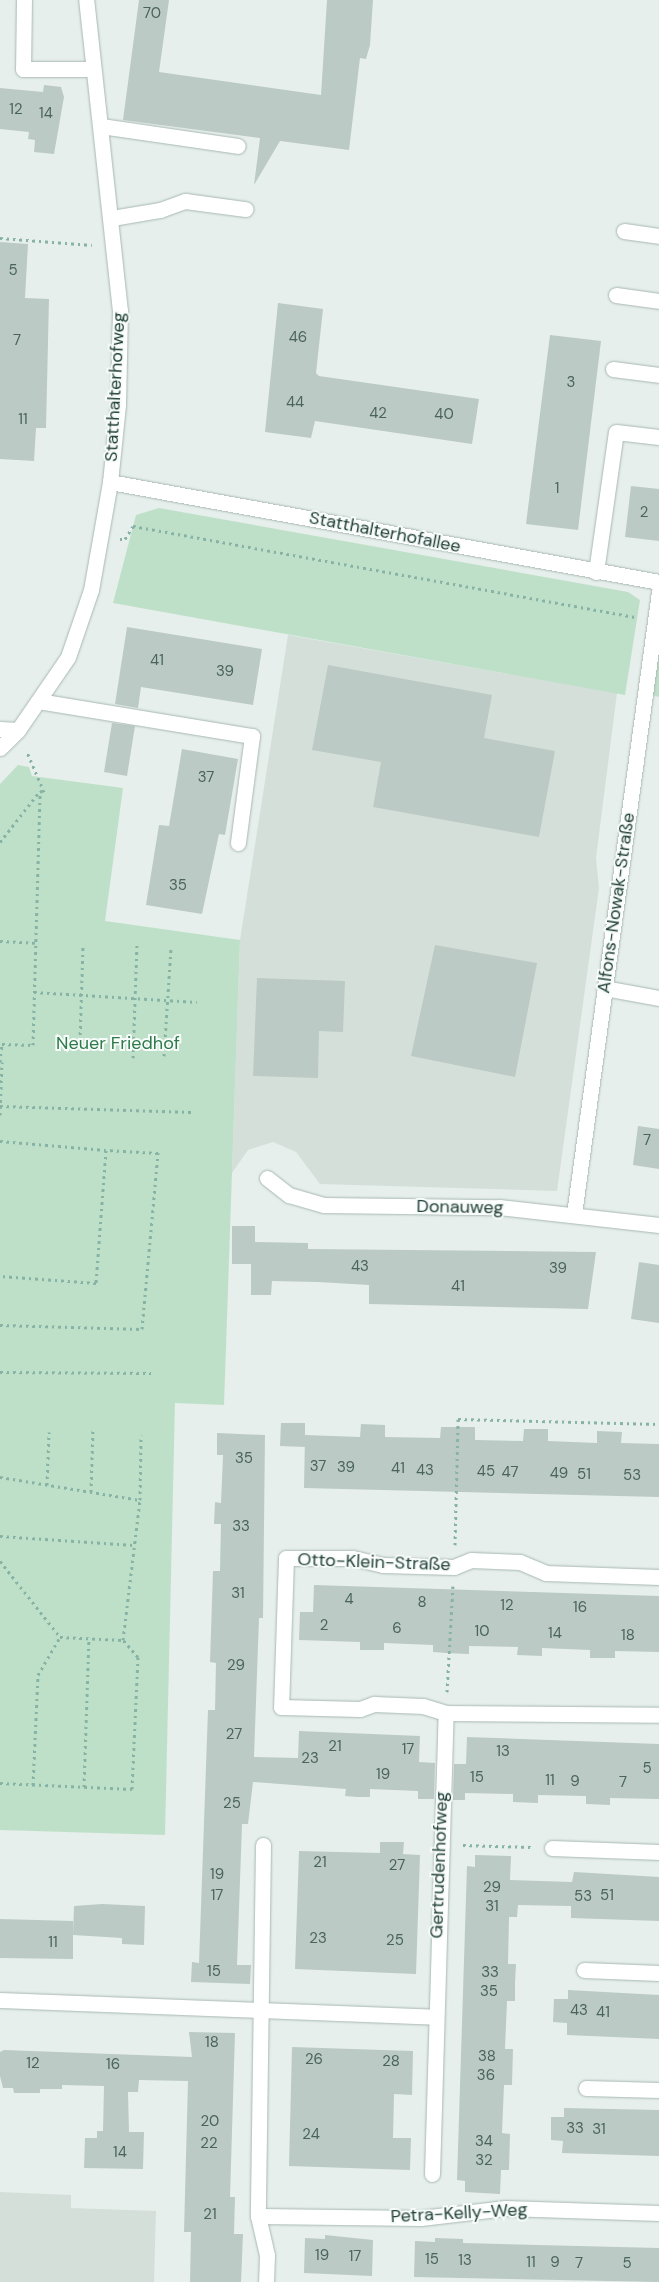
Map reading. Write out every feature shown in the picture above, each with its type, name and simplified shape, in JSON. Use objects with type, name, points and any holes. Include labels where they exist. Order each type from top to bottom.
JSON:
[{"type":"street","points":[[24,0],[23,69],[93,69]]},
{"type":"street","name":"Statthalterhofweg","points":[[0,748],[18,730],[68,657],[91,590],[102,537],[110,482],[118,396],[115,247],[86,0]]},
{"type":"street","points":[[100,126],[238,146]]},
{"type":"street","points":[[112,218],[160,210],[185,201],[245,209]]},
{"type":"street","points":[[624,231],[659,236]]},
{"type":"street","points":[[616,295],[659,301]]},
{"type":"street","points":[[614,369],[659,375]]},
{"type":"street","points":[[596,572],[616,432],[659,437]]},
{"type":"street","name":"Statthalterhofallee","points":[[110,482],[659,582]]},
{"type":"street","name":"Alfons-Nowak-Straße","points":[[574,1214],[659,592]]},
{"type":"street","points":[[38,700],[252,736],[238,844]]},
{"type":"street","points":[[0,729],[18,730]]},
{"type":"street","points":[[604,988],[659,998]]},
{"type":"street","name":"Donauweg","points":[[267,1178],[289,1195],[324,1205],[499,1207],[659,1224]]},
{"type":"street","name":"Otto-Klein-Straße","points":[[659,1577],[546,1573],[520,1562],[471,1560],[454,1567],[383,1565],[352,1558],[286,1558],[281,1707],[360,1710],[374,1704],[423,1706],[446,1713],[659,1715]]},
{"type":"street","name":"Gertrudenhofweg","points":[[432,2174],[439,1844],[446,1713]]},
{"type":"street","points":[[263,1844],[258,2216],[267,2255],[266,2282]]},
{"type":"street","points":[[552,1848],[659,1852]]},
{"type":"street","points":[[584,1970],[659,1973]]},
{"type":"street","points":[[0,2000],[434,2017]]},
{"type":"street","points":[[586,2088],[659,2090]]},
{"type":"street","name":"Petra-Kelly-Weg","points":[[258,2216],[421,2218],[505,2208],[659,2213]]},
{"type":"path","points":[[0,238],[115,247]]},
{"type":"path","points":[[102,537],[125,539],[133,526],[655,621]]},
{"type":"path","points":[[0,842],[40,791],[44,792],[18,730]]},
{"type":"path","points":[[0,1115],[2,1044],[33,1045],[40,791]]},
{"type":"path","points":[[0,941],[35,943]]},
{"type":"path","points":[[133,1058],[137,942]]},
{"type":"path","points":[[80,1041],[83,947]]},
{"type":"path","points":[[164,1056],[171,948]]},
{"type":"path","points":[[34,992],[197,1002]]},
{"type":"path","points":[[0,1106],[192,1112]]},
{"type":"path","points":[[0,1141],[158,1153],[142,1329],[0,1325]]},
{"type":"path","points":[[0,1276],[96,1283],[106,1150]]},
{"type":"path","points":[[0,1372],[151,1373]]},
{"type":"path","points":[[458,1419],[659,1424]]},
{"type":"path","points":[[91,1492],[93,1429]]},
{"type":"path","points":[[47,1485],[49,1432]]},
{"type":"path","points":[[123,1640],[140,1500],[141,1435]]},
{"type":"path","points":[[0,1477],[140,1500]]},
{"type":"path","points":[[0,1536],[134,1545]]},
{"type":"path","points":[[0,1561],[60,1637],[123,1640],[138,1657],[132,1789],[0,1783]]},
{"type":"path","points":[[34,1785],[38,1675],[60,1637]]},
{"type":"path","points":[[84,1787],[89,1638]]},
{"type":"path","points":[[439,1844],[552,1848]]},
{"type":"shaded area","points":[[288,635],[617,693],[596,858],[599,888],[557,1191],[320,1184],[296,1152],[273,1142],[248,1150],[232,1173],[240,940]]},
{"type":"shaded area","points":[[0,2192],[71,2195],[71,2208],[156,2211],[154,2282],[0,2282]]},
{"type":"green space","points":[[159,508],[628,592],[640,600],[625,695],[113,603],[136,515]]},
{"type":"green space","points":[[659,641],[659,697],[651,695]]},
{"type":"green space","name":"Neuer Friedhof","points":[[18,765],[29,767],[32,776],[123,788],[105,921],[240,940],[224,1405],[175,1403],[165,1835],[0,1830],[0,784]]},
{"type":"building","points":[[139,0],[169,0],[159,72],[321,95],[327,0],[373,0],[370,45],[366,59],[360,58],[349,150],[280,141],[254,185],[260,138],[123,120]]},
{"type":"building","points":[[44,85],[61,87],[64,97],[54,154],[34,152],[35,140],[28,139],[29,132],[0,129],[0,88],[43,92]]},
{"type":"building","points":[[0,242],[28,244],[25,298],[49,299],[46,428],[36,428],[34,461],[0,459]]},
{"type":"building","points":[[278,303],[323,309],[316,373],[319,376],[479,399],[472,444],[315,421],[311,438],[265,432]]},
{"type":"building","points":[[550,335],[601,341],[578,530],[526,524]]},
{"type":"building","points":[[631,486],[659,489],[659,541],[625,537]]},
{"type":"building","points":[[127,627],[262,649],[253,705],[141,687],[138,708],[115,704]]},
{"type":"building","points":[[328,665],[492,695],[484,738],[555,751],[539,837],[373,807],[381,762],[312,750]]},
{"type":"building","points":[[112,723],[135,726],[127,776],[104,772]]},
{"type":"building","points":[[182,749],[238,759],[225,835],[219,834],[202,914],[146,905],[159,825],[169,826]]},
{"type":"building","points":[[435,945],[537,963],[515,1077],[411,1056]]},
{"type":"building","points":[[257,978],[345,981],[343,1032],[319,1031],[318,1078],[253,1076]]},
{"type":"building","points":[[638,1126],[659,1129],[659,1169],[633,1165]]},
{"type":"building","points":[[232,1226],[255,1226],[255,1242],[308,1243],[308,1249],[596,1252],[588,1309],[369,1304],[369,1285],[318,1282],[272,1281],[271,1295],[251,1295],[251,1264],[232,1264]]},
{"type":"building","points":[[639,1262],[659,1265],[659,1323],[631,1319]]},
{"type":"building","points":[[281,1423],[305,1423],[305,1447],[280,1446]]},
{"type":"building","points":[[361,1424],[385,1425],[385,1437],[440,1438],[441,1427],[475,1427],[475,1440],[523,1441],[524,1429],[548,1429],[548,1441],[597,1443],[597,1431],[622,1432],[621,1443],[659,1444],[659,1497],[304,1488],[305,1435],[360,1437]]},
{"type":"building","points":[[217,1433],[265,1435],[263,1618],[259,1618],[254,1757],[298,1758],[299,1731],[420,1736],[419,1762],[435,1763],[434,1799],[418,1799],[418,1791],[370,1789],[370,1797],[357,1797],[345,1796],[346,1789],[253,1782],[248,1824],[242,1824],[237,1965],[251,1965],[250,1984],[191,1982],[192,1962],[199,1963],[208,1710],[215,1710],[216,1663],[210,1662],[213,1571],[220,1571],[221,1524],[214,1524],[215,1502],[221,1503],[223,1455],[217,1455]]},
{"type":"building","points":[[314,1585],[659,1596],[659,1652],[615,1651],[615,1658],[590,1658],[590,1650],[542,1648],[542,1656],[517,1655],[518,1647],[469,1646],[469,1654],[433,1652],[433,1645],[384,1643],[384,1650],[360,1650],[360,1642],[299,1640],[300,1612],[313,1612]]},
{"type":"building","points":[[467,1737],[659,1744],[659,1799],[610,1798],[610,1805],[586,1804],[586,1796],[538,1795],[538,1803],[513,1802],[513,1794],[465,1793],[465,1800],[453,1800],[454,1764],[466,1764]]},
{"type":"building","points":[[380,1842],[404,1842],[403,1854],[420,1855],[416,1974],[295,1969],[299,1851],[380,1853]]},
{"type":"building","points":[[475,1855],[511,1856],[510,1880],[572,1882],[574,1872],[659,1877],[659,1921],[571,1918],[571,1906],[518,1905],[517,1917],[509,1917],[508,1964],[516,1964],[515,2001],[507,2001],[505,2049],[513,2049],[512,2085],[504,2085],[502,2133],[510,2134],[509,2170],[501,2170],[500,2194],[465,2192],[465,2181],[457,2180],[467,1866],[475,1867]]},
{"type":"building","points":[[102,1904],[145,1906],[144,1945],[122,1944],[122,1938],[73,1935],[74,1906]]},
{"type":"building","points":[[0,1919],[73,1921],[73,1959],[0,1958]]},
{"type":"building","points":[[568,1990],[659,1995],[659,2039],[567,2035],[567,2023],[553,2022],[554,1999],[568,1999]]},
{"type":"building","points":[[189,2032],[235,2033],[230,2197],[235,2197],[234,2234],[243,2234],[241,2282],[190,2282],[191,2232],[184,2232],[188,2081],[139,2080],[138,2092],[128,2092],[129,2132],[144,2132],[143,2169],[84,2168],[85,2138],[97,2138],[97,2131],[103,2131],[104,2086],[62,2085],[62,2089],[40,2089],[40,2093],[14,2093],[13,2088],[3,2088],[0,2076],[0,2052],[4,2050],[192,2057]]},
{"type":"building","points":[[292,2047],[413,2051],[412,2095],[394,2094],[393,2138],[411,2138],[410,2170],[289,2166]]},
{"type":"building","points":[[564,2108],[659,2110],[659,2156],[562,2153],[563,2141],[551,2140],[551,2117],[564,2117]]},
{"type":"building","points":[[325,2235],[373,2240],[372,2276],[304,2273],[305,2238],[325,2239]]},
{"type":"building","points":[[435,2238],[463,2239],[463,2243],[659,2248],[659,2282],[414,2277],[415,2241],[435,2242]]}]
